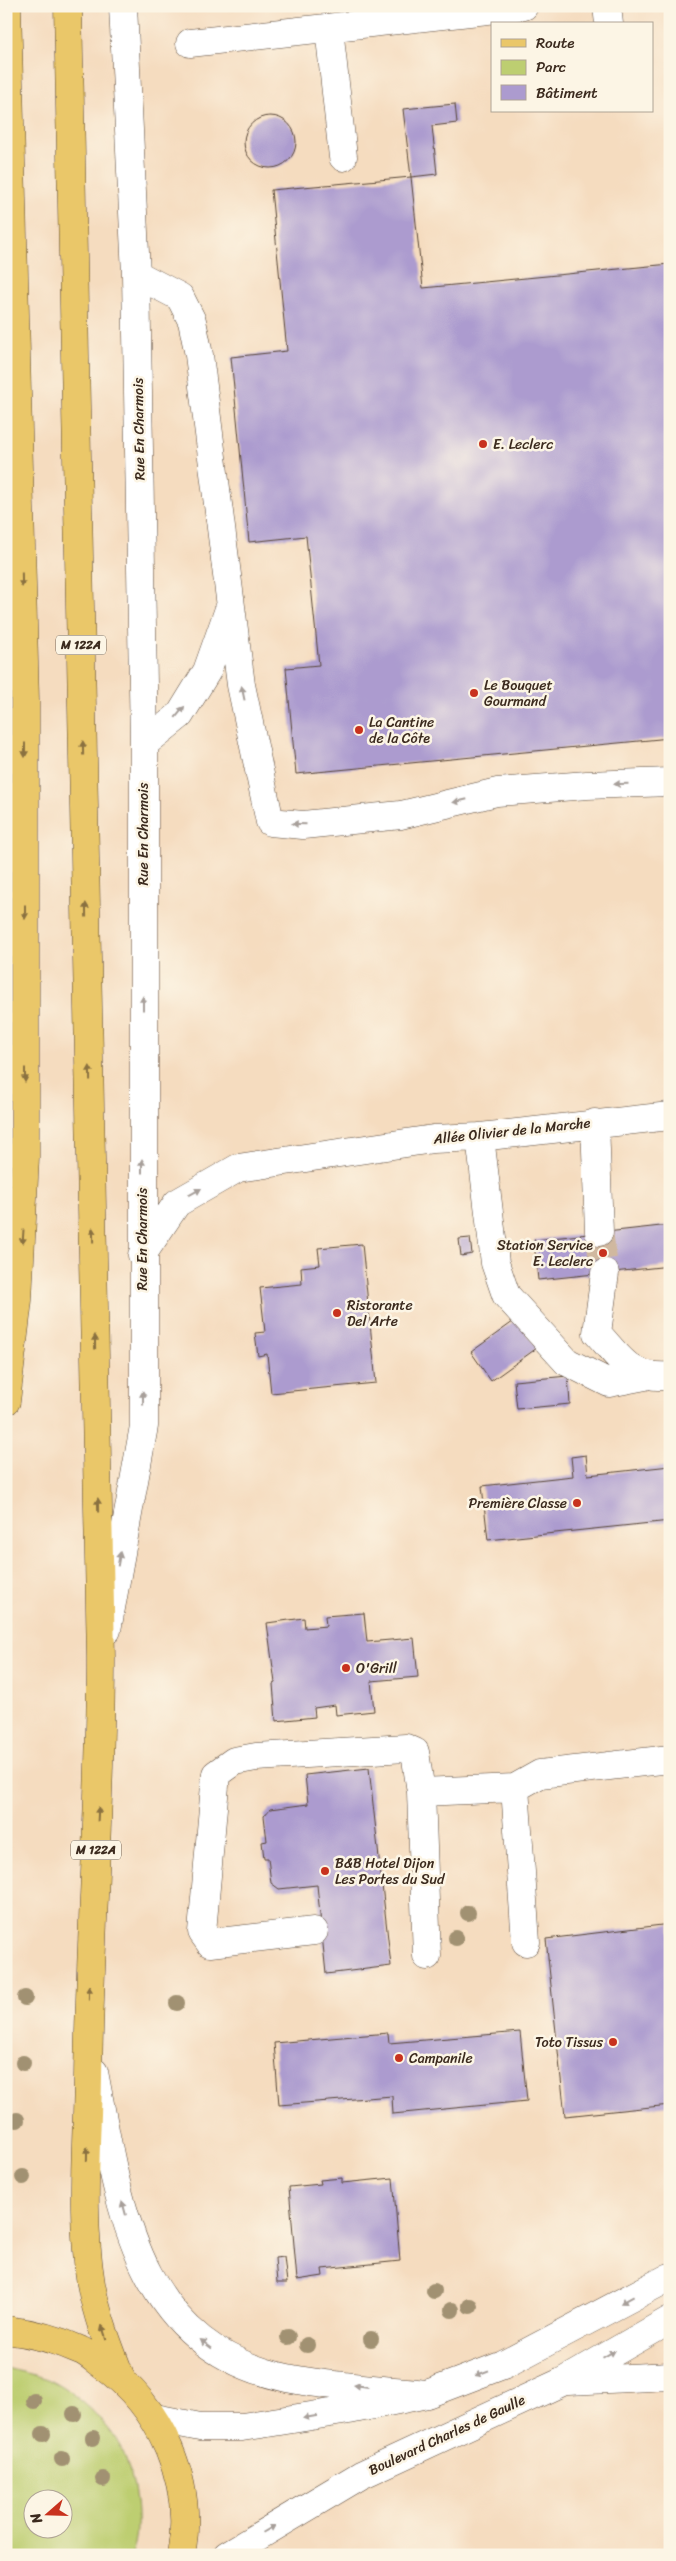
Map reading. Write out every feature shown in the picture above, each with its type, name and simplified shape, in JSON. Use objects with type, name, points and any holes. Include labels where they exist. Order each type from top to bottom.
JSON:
[{"type":"main road","points":[[6,1402],[18,1300],[25,1157],[25,701],[7,6]]},
{"type":"main road","name":"M 122A","points":[[68,6],[101,1658],[101,1747],[88,2042],[86,2223],[91,2284],[102,2330],[121,2378]]},
{"type":"main road","points":[[6,2330],[36,2334],[82,2350],[121,2378],[155,2418],[179,2472],[185,2531],[180,2555]]},
{"type":"street","name":"Rue En Charmois","points":[[101,1658],[144,1426],[142,1255],[144,744],[136,274],[123,6]]},
{"type":"street","points":[[190,43],[524,6]]},
{"type":"street","points":[[607,6],[609,22]]},
{"type":"street","points":[[329,28],[343,157]]},
{"type":"street","points":[[136,274],[180,297],[192,321],[199,355],[241,685],[270,822],[303,825],[400,815],[497,792],[587,785],[670,782]]},
{"type":"street","points":[[144,744],[180,715],[207,671],[230,604]]},
{"type":"street","name":"Allée Olivier de la Marche","points":[[142,1255],[177,1203],[238,1168],[433,1139],[480,1136],[670,1116]]},
{"type":"street","points":[[595,1123],[599,1232]]},
{"type":"street","points":[[480,1136],[495,1263],[506,1295],[567,1362],[609,1383],[657,1376]]},
{"type":"street","points":[[604,1273],[597,1333],[629,1367],[657,1376]]},
{"type":"street","points":[[314,1931],[210,1943],[202,1932],[216,1774],[234,1761],[256,1757],[406,1748],[415,1752],[421,1792],[427,1956]]},
{"type":"street","points":[[421,1792],[515,1788],[540,1774],[670,1759]]},
{"type":"street","points":[[515,1788],[526,1942]]},
{"type":"street","points":[[88,2042],[111,2159],[135,2247],[152,2285],[179,2321],[208,2347],[242,2364],[287,2378],[427,2394]]},
{"type":"street","points":[[155,2418],[200,2427],[242,2427],[339,2412],[427,2394],[503,2365],[670,2277]]},
{"type":"street","name":"Boulevard Charles de Gaulle","points":[[227,2555],[361,2476],[562,2382],[670,2320]]},
{"type":"street","points":[[562,2382],[670,2376]]},
{"type":"green space","points":[[6,2368],[42,2377],[57,2384],[90,2408],[109,2429],[127,2461],[134,2487],[137,2530],[132,2555],[6,2555]]},
{"type":"building","points":[[455,104],[457,123],[432,126],[437,174],[411,177],[403,109]]},
{"type":"building","points":[[265,116],[275,116],[289,123],[296,137],[296,147],[289,161],[275,168],[265,168],[255,164],[248,157],[244,147],[244,137],[248,127],[255,120]]},
{"type":"building","name":"E. Leclerc","points":[[411,177],[423,288],[670,264],[670,738],[296,774],[286,668],[319,665],[306,536],[249,542],[231,357],[287,351],[271,190]]},
{"type":"building","name":"Station Service E. Leclerc","points":[[670,1225],[670,1266],[538,1280],[534,1240]]},
{"type":"building","points":[[470,1238],[472,1254],[461,1256],[459,1239]]},
{"type":"building","points":[[362,1244],[376,1383],[271,1393],[267,1354],[258,1356],[255,1333],[265,1332],[260,1288],[302,1284],[301,1267],[320,1265],[318,1248]]},
{"type":"building","points":[[517,1319],[537,1348],[491,1381],[471,1352]]},
{"type":"building","points":[[568,1376],[570,1404],[517,1409],[514,1381]]},
{"type":"building","name":"Première Classe","points":[[586,1455],[588,1475],[670,1466],[670,1521],[488,1540],[482,1486],[573,1476],[571,1457]]},
{"type":"building","name":"O'Grill","points":[[364,1613],[367,1642],[414,1638],[418,1677],[371,1681],[374,1711],[336,1715],[335,1705],[314,1708],[315,1717],[276,1721],[273,1684],[275,1683],[267,1623],[304,1618],[305,1628],[326,1626],[325,1616]]},
{"type":"building","name":"B&B Hotel Dijon Les Portes du Sud","points":[[369,1768],[391,1966],[326,1974],[317,1885],[279,1889],[271,1883],[268,1858],[264,1858],[262,1842],[267,1841],[264,1816],[270,1809],[308,1804],[305,1775]]},
{"type":"building","name":"Toto Tissus","points":[[670,1924],[670,2105],[565,2116],[546,1939]]},
{"type":"building","name":"Campanile","points":[[520,2032],[527,2101],[393,2114],[392,2096],[279,2105],[274,2043],[388,2033],[389,2043]]},
{"type":"building","points":[[342,2178],[342,2183],[393,2178],[400,2261],[322,2269],[323,2276],[297,2280],[289,2187],[321,2184],[320,2180]]},
{"type":"building","points":[[284,2257],[287,2283],[277,2283],[275,2258]]},
{"type":"tunnel","points":[[599,1232],[605,1273]]},
{"type":"place","name":"E. Leclerc","points":[[483,444]]},
{"type":"place","name":"Le Bouquet Gourmand","points":[[474,693]]},
{"type":"place","name":"La Cantine de la Côte","points":[[359,730]]},
{"type":"place","name":"Station Service E. Leclerc","points":[[603,1253]]},
{"type":"place","name":"Ristorante Del Arte","points":[[337,1313]]},
{"type":"place","name":"Première Classe","points":[[577,1503]]},
{"type":"place","name":"O'Grill","points":[[346,1668]]},
{"type":"place","name":"B&B Hotel Dijon Les Portes du Sud","points":[[325,1871]]},
{"type":"place","name":"Toto Tissus","points":[[613,2042]]},
{"type":"place","name":"Campanile","points":[[399,2058]]}]
